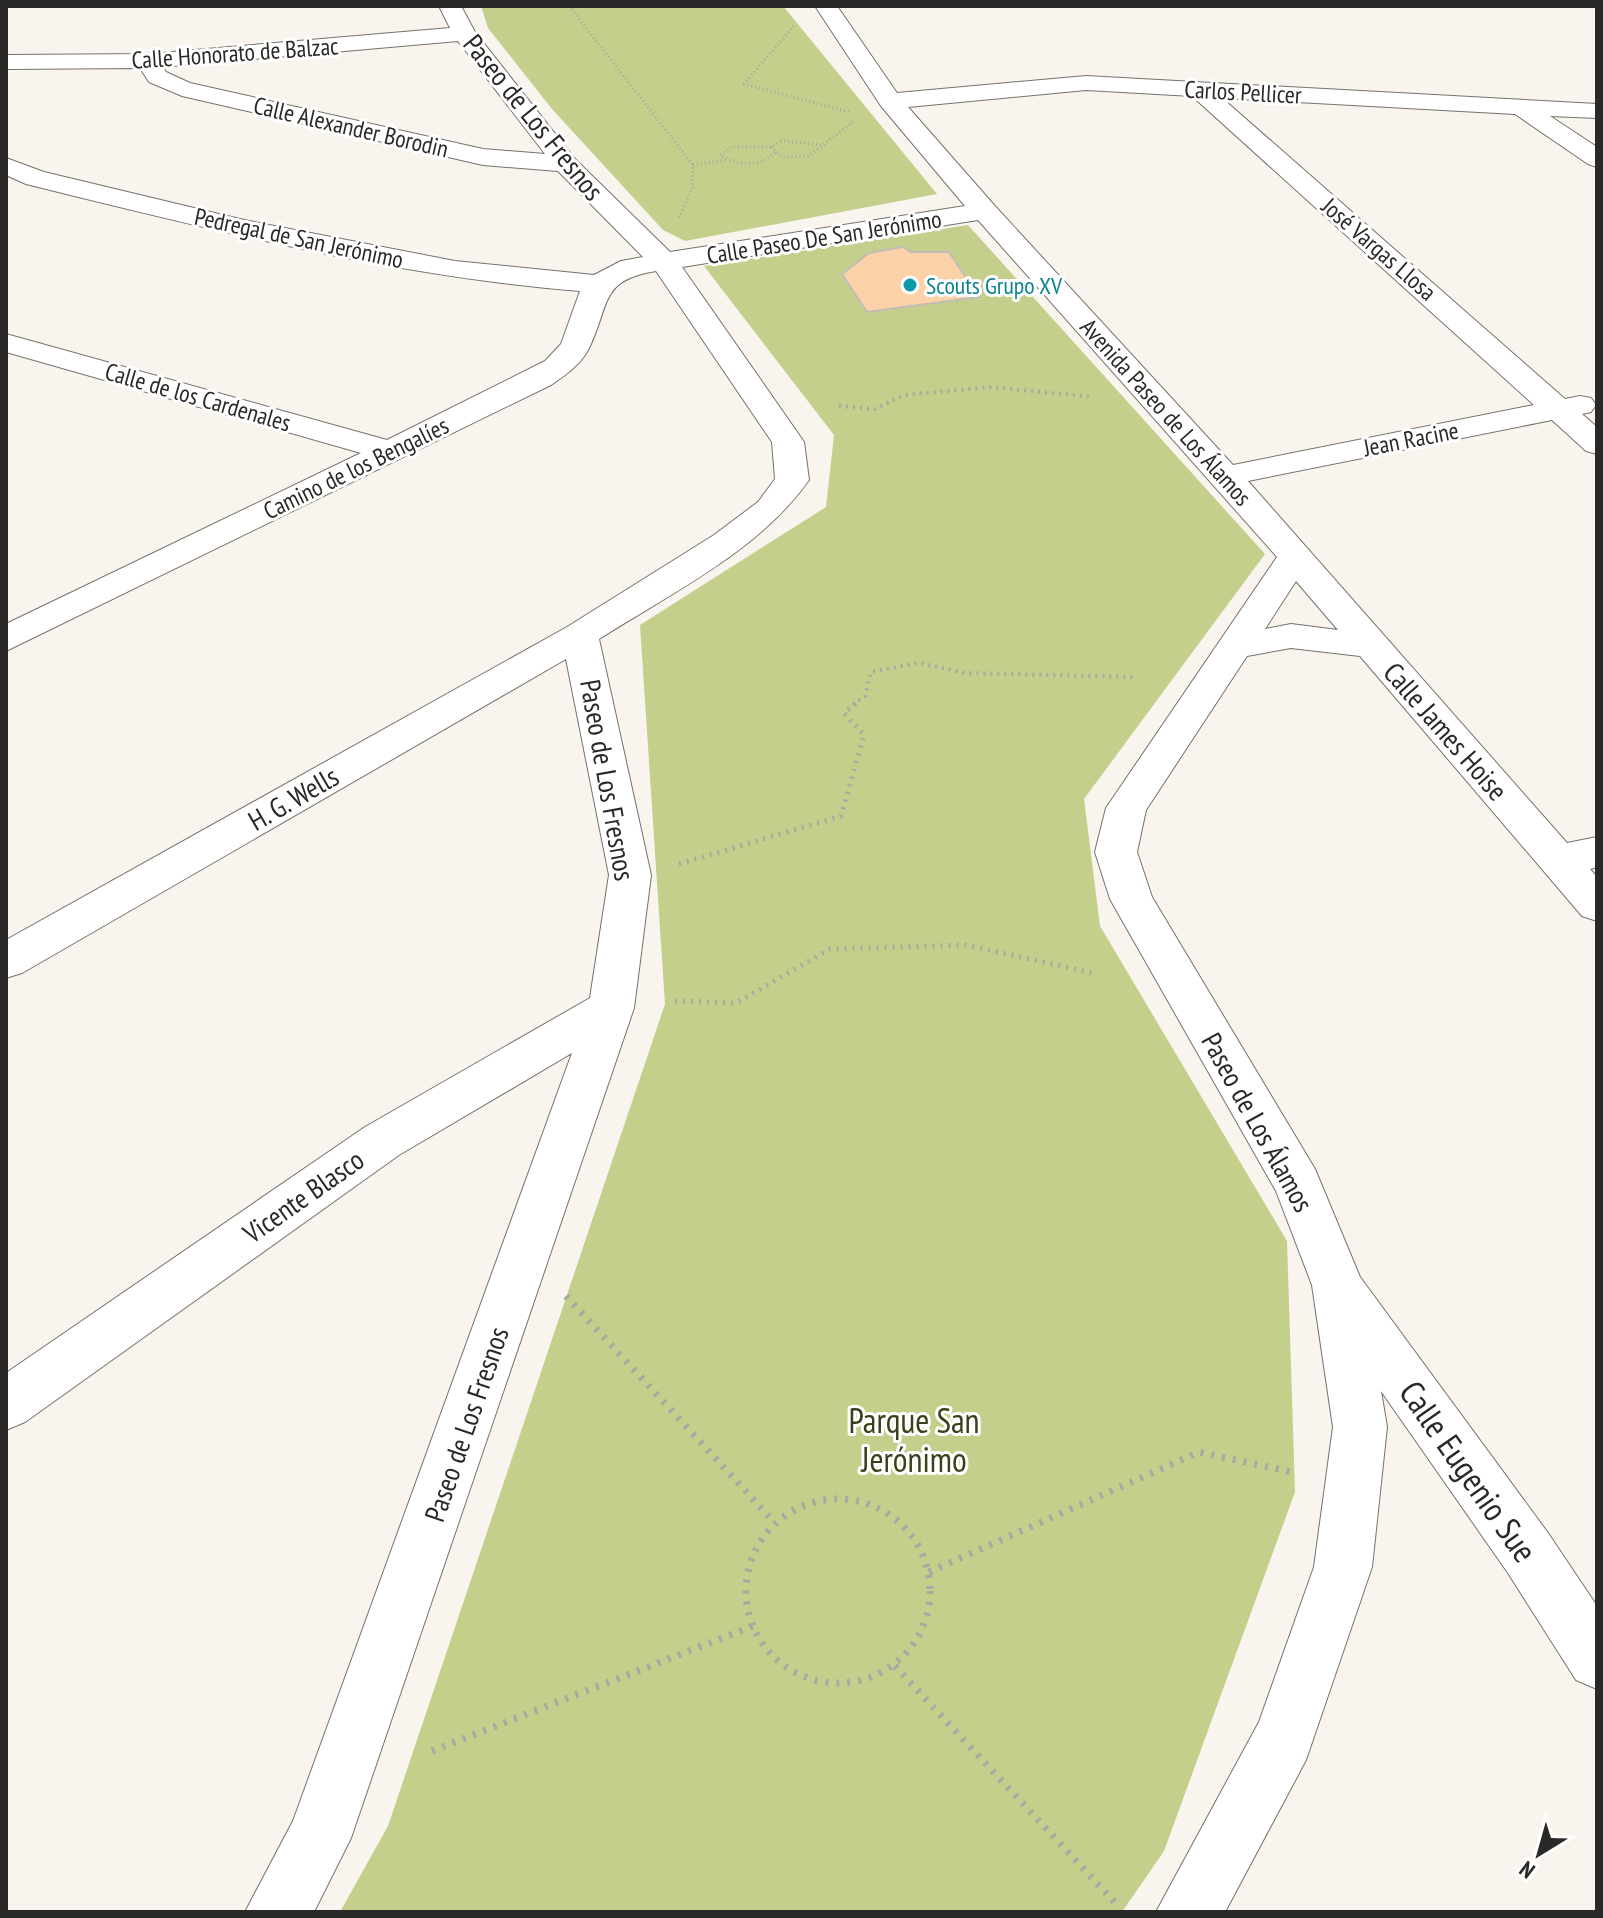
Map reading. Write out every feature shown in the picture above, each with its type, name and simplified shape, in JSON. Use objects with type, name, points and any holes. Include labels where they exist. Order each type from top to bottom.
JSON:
[{"type":"street","name":"Paseo de Los Fresnos","points":[[278,1912],[319,1838],[611,1008],[630,875],[580,635],[737,534],[770,509],[792,480],[788,442],[664,262],[566,164],[464,34],[450,6]]},
{"type":"street","name":"Avenida Paseo de Los Álamos","points":[[813,12],[984,211],[1295,556]]},
{"type":"street","name":"Calle Honorato de Balzac","points":[[6,62],[148,61],[464,34]]},
{"type":"street","name":"Calle Alexander Borodin","points":[[148,61],[157,77],[182,89],[483,157],[566,164]]},
{"type":"street","name":"Carlos Pellicer","points":[[890,101],[1086,83],[1597,111]]},
{"type":"street","name":"José Vargas Llosa","points":[[1198,89],[1597,444]]},
{"type":"street","points":[[1521,107],[1597,159]]},
{"type":"street","name":"Pedregal de San Jerónimo","points":[[6,166],[35,178],[367,255],[510,280],[598,284]]},
{"type":"street","name":"Calle Paseo De San Jerónimo","points":[[664,262],[984,211]]},
{"type":"street","points":[[598,284],[631,267],[664,262]]},
{"type":"street","name":"Camino de los Bengalíes","points":[[6,639],[540,378],[563,362],[575,345],[588,301],[598,284]]},
{"type":"street","name":"Calle de los Cardenales","points":[[6,343],[390,451]]},
{"type":"street","name":"Jean Racine","points":[[1225,476],[1597,402]]},
{"type":"street","name":"Calle James Hoise","points":[[1295,556],[1597,905]]},
{"type":"street","name":"Paseo de Los Álamos","points":[[1189,1912],[1284,1738],[1343,1567],[1360,1427],[1338,1285],[1298,1184],[1131,899],[1116,852],[1126,808],[1295,556]]},
{"type":"street","name":"H. G. Wells","points":[[6,961],[580,635]]},
{"type":"street","points":[[1234,646],[1291,636],[1371,645]]},
{"type":"street","points":[[1557,860],[1597,852]]},
{"type":"street","name":"Vicente Blasco","points":[[6,1404],[382,1141],[611,1008]]},
{"type":"street","name":"Calle Eugenio Sue","points":[[1338,1285],[1528,1553],[1597,1659]]},
{"type":"path","points":[[569,6],[693,165],[692,188],[664,262]]},
{"type":"path","points":[[771,147],[783,157],[809,156],[862,115],[744,84],[813,12]]},
{"type":"path","points":[[727,160],[720,155],[732,147],[771,147],[782,141],[821,145]]},
{"type":"path","points":[[693,165],[727,160],[748,165],[766,162],[776,152]]},
{"type":"path","points":[[839,406],[875,409],[904,395],[992,387],[1101,398]]},
{"type":"path","points":[[630,875],[691,862],[841,816],[864,735],[844,713],[865,696],[871,672],[919,663],[966,673],[1133,677]]},
{"type":"path","points":[[675,1001],[736,1003],[830,949],[966,945],[1097,974]]},
{"type":"path","points":[[514,1285],[569,1297],[774,1522]]},
{"type":"path","points":[[929,1572],[1199,1452],[1286,1470],[1352,1489]]},
{"type":"path","points":[[832,1497],[865,1500],[893,1517],[908,1533],[929,1572],[930,1607],[918,1640],[895,1666],[866,1681],[832,1684],[799,1675],[771,1655],[753,1626],[746,1597],[748,1570],[757,1543],[774,1522],[801,1504],[832,1497]]},
{"type":"path","points":[[432,1751],[753,1626]]},
{"type":"path","points":[[895,1666],[1118,1906]]},
{"type":"green space","points":[[481,6],[783,6],[937,194],[685,241],[663,230],[552,109],[488,28]]},
{"type":"green space","name":"Parque San Jerónimo","points":[[968,225],[1265,554],[1084,799],[1100,926],[1287,1241],[1295,1492],[1164,1851],[1122,1912],[340,1912],[388,1826],[665,1004],[640,625],[826,507],[834,435],[704,266]]},
{"type":"building","name":"Scouts Grupo XV","points":[[903,247],[911,252],[949,252],[979,297],[867,312],[842,274],[869,253]]},
{"type":"place","name":"Scouts Grupo XV","points":[[910,285]]}]
